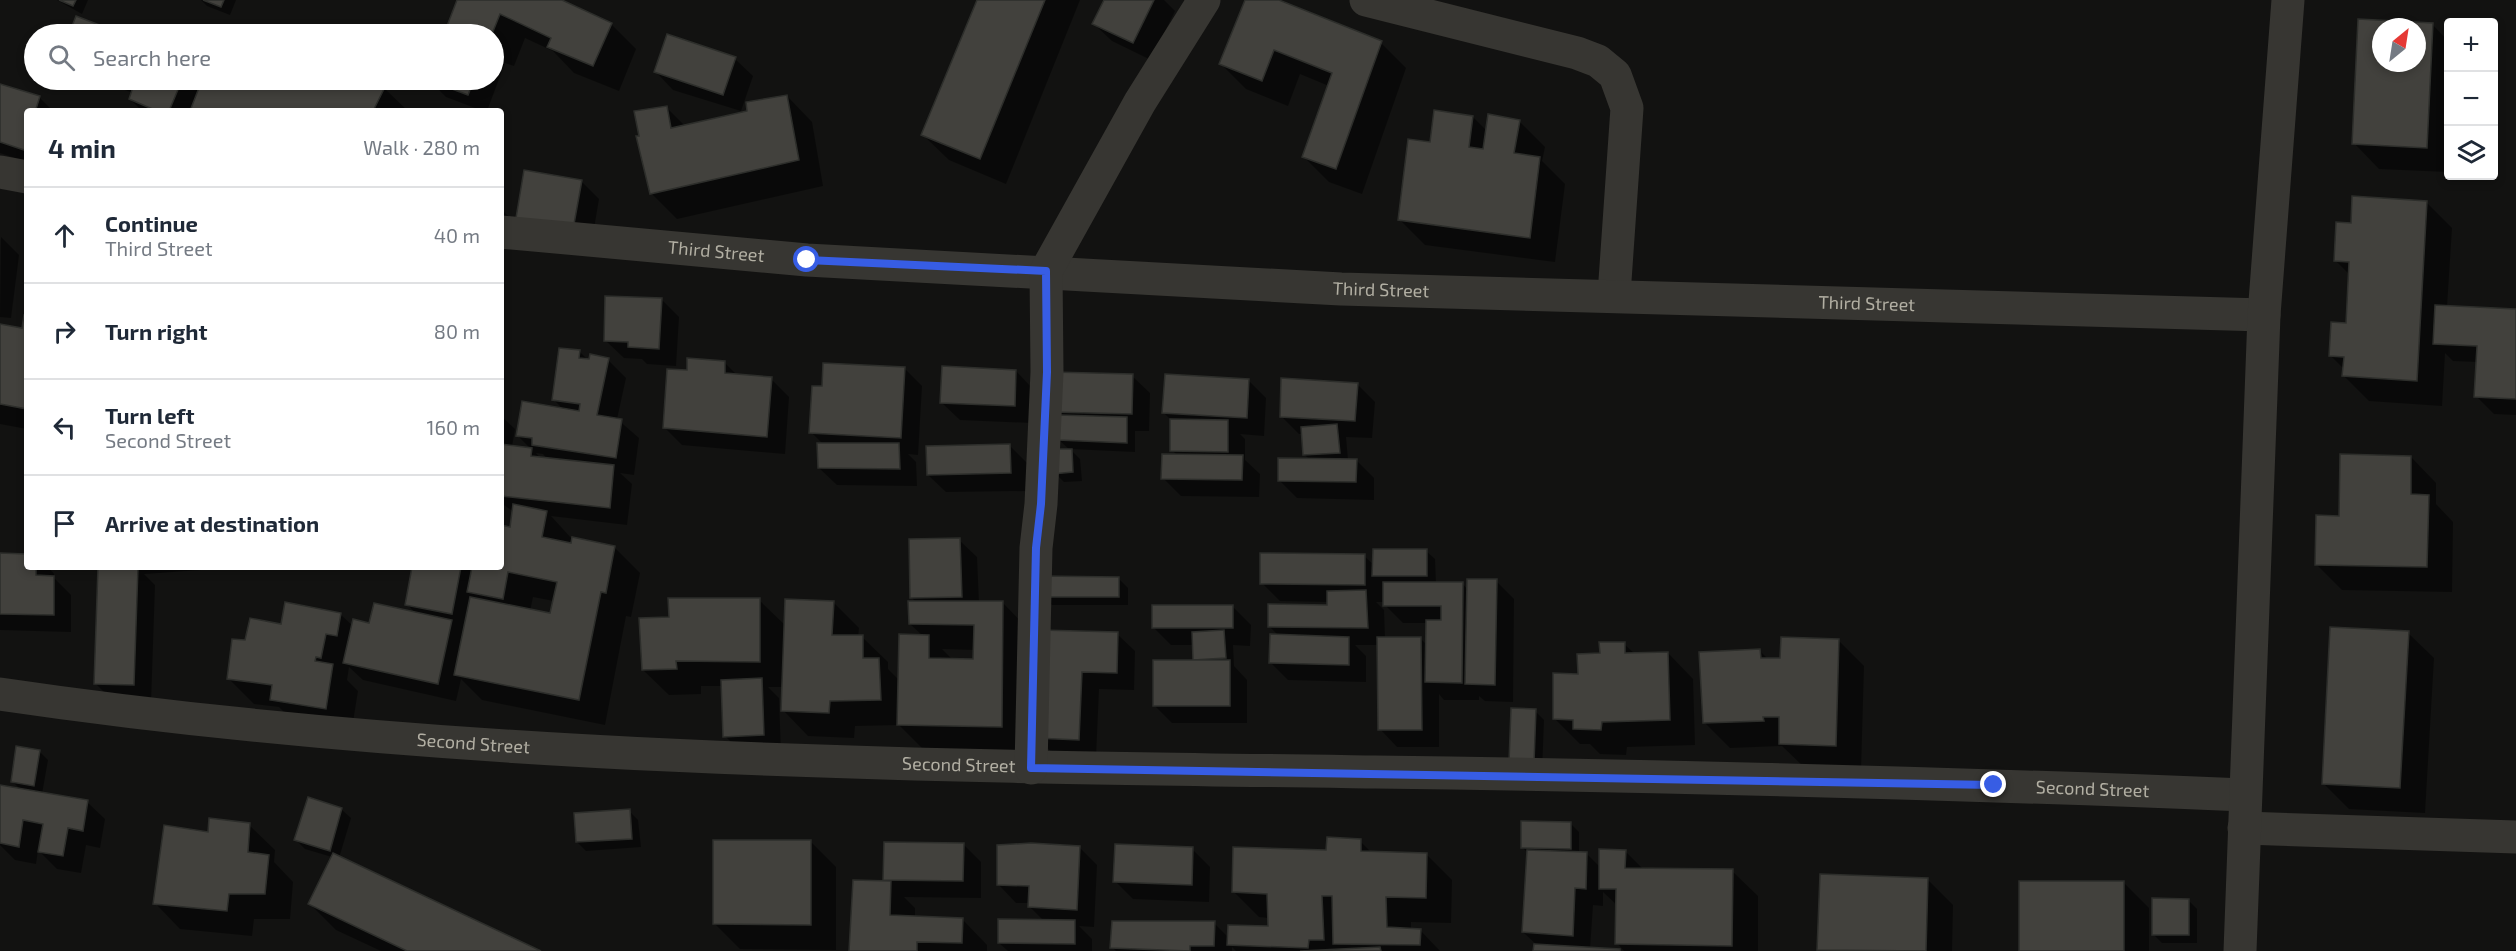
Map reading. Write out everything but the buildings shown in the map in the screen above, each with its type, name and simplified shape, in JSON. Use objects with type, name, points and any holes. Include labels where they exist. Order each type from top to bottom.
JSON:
[{"type":"street","points":[[1031,768],[1036,548],[1041,504],[1047,372],[1046,271],[1140,102],[1204,0]]},
{"type":"street","points":[[1366,0],[1576,53],[1598,61],[1615,75],[1627,108],[1614,295]]},
{"type":"street","points":[[2240,951],[2244,795],[2264,315],[2288,0]]},
{"type":"street","points":[[0,172],[24,176]]},
{"type":"street","name":"Third Street","points":[[504,232],[807,260],[1046,271],[1341,289],[2264,315]]},
{"type":"street","name":"Second Street","points":[[0,694],[253,726],[536,747],[1031,768],[1994,785],[2244,795]]},
{"type":"street","points":[[2244,828],[2516,837]]},
{"type":"route","points":[[807,260],[1046,271],[1047,372],[1041,504],[1036,548],[1031,768],[1395,772],[1994,785]]}]
